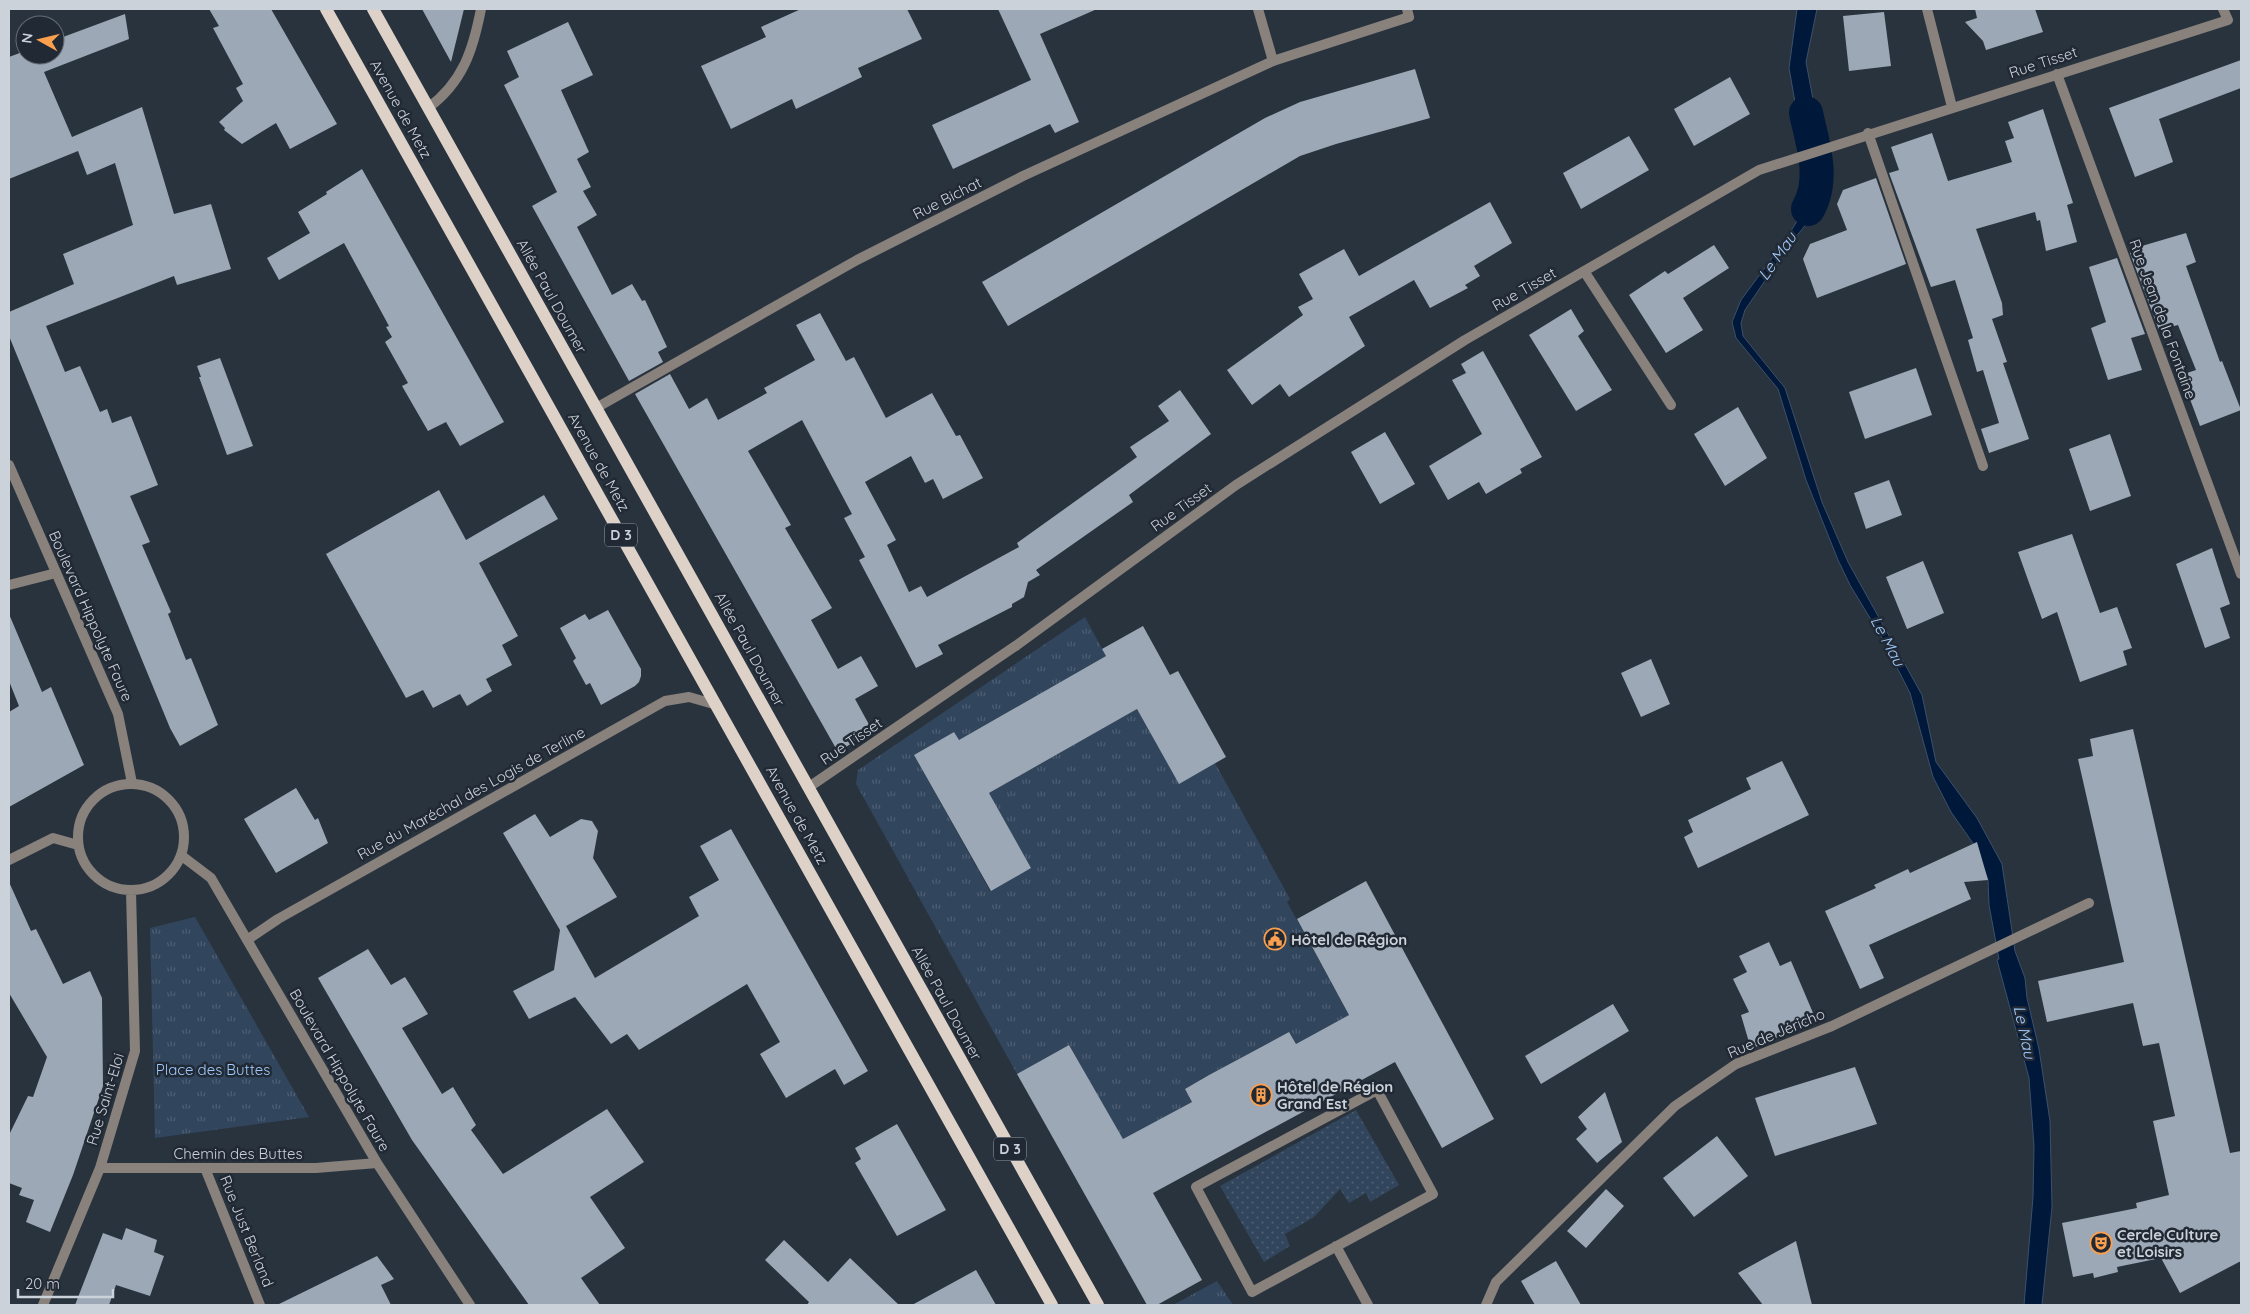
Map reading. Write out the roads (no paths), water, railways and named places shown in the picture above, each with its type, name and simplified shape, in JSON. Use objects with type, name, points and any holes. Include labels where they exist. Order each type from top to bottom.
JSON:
[{"type":"main road","name":"Avenue de Metz","points":[[326,9],[1052,1305]]},
{"type":"main road","name":"Allée Paul Doumer","points":[[373,9],[1098,1305]]},
{"type":"street","points":[[428,108],[440,99],[458,80],[470,52],[481,9]]},
{"type":"street","points":[[1258,9],[1273,61]]},
{"type":"street","name":"Rue Bichat","points":[[596,408],[857,260],[1023,176],[1273,61],[1409,17],[1407,9]]},
{"type":"street","points":[[1928,9],[1952,107]]},
{"type":"street","name":"Rue Tisset","points":[[809,787],[1010,650],[1236,485],[1465,340],[1759,170],[2228,20],[2223,9]]},
{"type":"street","name":"Rue Jean de la Fontaine","points":[[2057,74],[2241,574]]},
{"type":"street","points":[[1868,134],[1983,466]]},
{"type":"street","points":[[1584,271],[1671,405]]},
{"type":"street","name":"Boulevard Hippolyte Faure","points":[[9,465],[118,714],[132,783]]},
{"type":"street","points":[[9,584],[56,573]]},
{"type":"street","name":"Rue du Maréchal des Logis de Terline","points":[[247,940],[278,919],[665,701],[690,697],[717,705]]},
{"type":"street","points":[[132,783],[149,786],[164,794],[176,806],[183,822],[185,839],[182,856],[174,870],[162,882],[147,889],[131,891],[116,888],[102,882],[91,872],[83,860],[78,845],[79,827],[82,818],[86,809],[98,795],[114,786],[132,783]]},
{"type":"street","points":[[9,860],[53,838],[78,845]]},
{"type":"street","name":"Boulevard Hippolyte Faure","points":[[182,856],[212,878],[377,1163],[470,1305]]},
{"type":"street","name":"Rue Saint-Eloi","points":[[43,1305],[100,1168],[135,1051],[131,891]]},
{"type":"street","name":"Rue de Jéricho","points":[[1486,1305],[1496,1282],[1675,1106],[1736,1064],[1832,1026],[2089,904]]},
{"type":"street","points":[[1377,1090],[1433,1194],[1336,1246],[1252,1292],[1196,1187],[1377,1090]]},
{"type":"street","name":"Chemin des Buttes","points":[[100,1168],[316,1168],[377,1163]]},
{"type":"street","name":"Rue Just Berland","points":[[205,1168],[260,1305]]},
{"type":"street","points":[[1336,1246],[1368,1305]]},
{"type":"water","points":[[1797,9],[1817,9],[1806,62],[1822,147],[1804,154],[1789,68]]},
{"type":"water","points":[[1825,162],[1825,191],[1821,206],[1790,244],[1745,310],[1741,323],[1743,336],[1785,388],[1822,502],[1848,562],[1922,695],[1936,762],[1977,818],[2002,864],[2015,951],[2025,978],[2027,998],[2039,1049],[2050,1121],[2052,1207],[2042,1305],[2024,1305],[2033,1197],[2034,1146],[2029,1078],[1997,960],[1999,959],[1989,905],[1988,880],[1977,849],[1951,812],[1933,777],[1910,693],[1882,638],[1850,585],[1838,560],[1806,480],[1778,389],[1736,338],[1732,322],[1741,300],[1784,242],[1807,205],[1812,189],[1811,167]]},
{"type":"waterway","name":"Le Mau","points":[[1806,113],[1817,174],[1813,198],[1808,209]]},
{"type":"place","name":"Hôtel de Région","points":[[1275,939]]},
{"type":"place","name":"Hôtel de Région Grand Est","points":[[1261,1095]]},
{"type":"place","name":"Cercle Culture et Loisirs","points":[[2101,1243]]},
{"type":"park label","name":"Place des Buttes","points":[[213,1069]]}]
